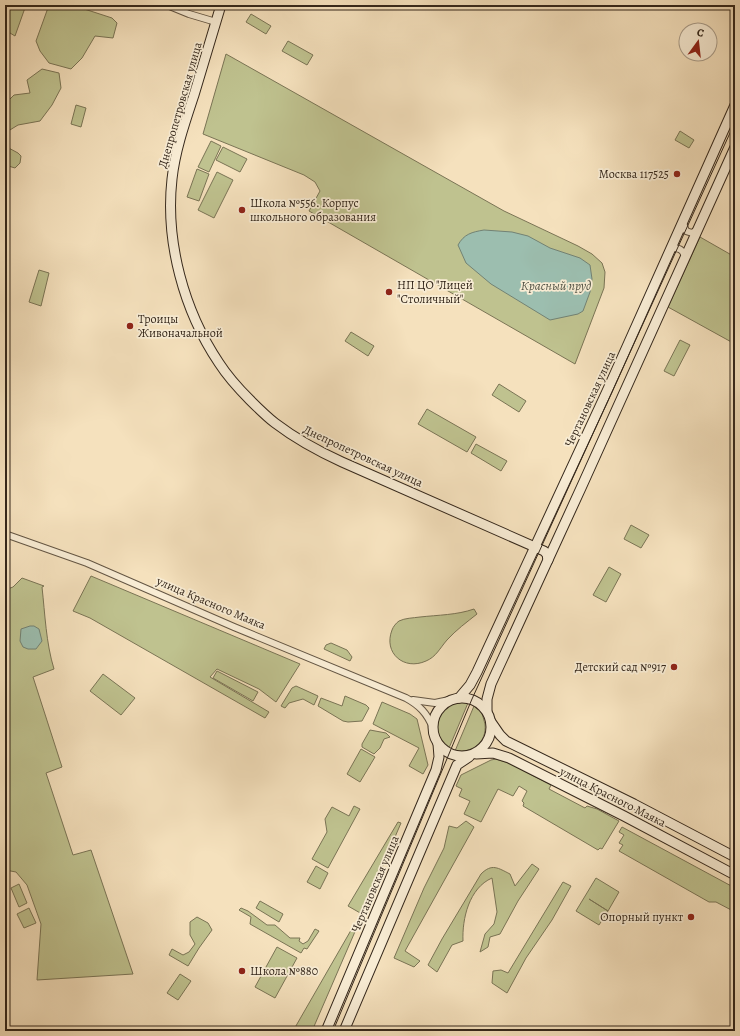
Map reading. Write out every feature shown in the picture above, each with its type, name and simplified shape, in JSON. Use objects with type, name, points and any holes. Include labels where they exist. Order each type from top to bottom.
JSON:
[{"type":"main road","name":"Днепропетровская улица","points":[[221,5],[178,148],[170,194],[172,230],[176,257],[185,292],[203,336],[220,364],[236,385],[273,422],[310,446],[342,462],[544,551],[547,554],[548,560]]},
{"type":"main road","name":"Чертановская улица","points":[[459,698],[475,676],[683,223],[735,105]]},
{"type":"main road","points":[[486,711],[487,698],[491,684],[735,147]]},
{"type":"main road","points":[[545,525],[545,530],[548,533],[556,535],[560,533]]},
{"type":"main road","points":[[344,1031],[457,765],[483,749],[487,743],[491,730],[491,722],[486,711],[475,700],[459,698],[449,700],[442,705],[433,720],[433,728]]},
{"type":"main road","name":"улица Красного Маяка","points":[[491,722],[500,736],[506,741],[634,804],[735,857]]},
{"type":"main road","name":"Чертановская улица","points":[[326,1031],[436,770],[439,757],[438,744],[435,739],[433,728]]},
{"type":"main road","points":[[438,744],[445,751],[452,754],[462,757],[472,755]]},
{"type":"main road","name":"улица Красного Маяка","points":[[472,755],[493,753],[509,758],[624,816],[735,875]]},
{"type":"street","points":[[167,5],[189,14],[216,22]]},
{"type":"street","points":[[683,223],[686,231],[692,233],[697,230]]},
{"type":"street","points":[[671,248],[681,250],[684,252],[685,257]]},
{"type":"street","name":"улица Красного Маяка","points":[[5,534],[88,563],[234,627],[406,698],[422,702],[435,703],[449,700]]},
{"type":"street","name":"улица Красного Маяка","points":[[406,698],[424,711],[433,728]]},
{"type":"green space","points":[[5,5],[26,5],[15,36],[5,30]]},
{"type":"green space","points":[[49,5],[72,5],[112,18],[117,23],[113,38],[95,36],[82,58],[71,69],[49,63],[40,51],[36,41]]},
{"type":"green space","points":[[251,14],[271,26],[266,34],[246,22]]},
{"type":"green space","points":[[288,41],[313,55],[307,65],[282,51]]},
{"type":"green space","points":[[226,54],[504,211],[592,254],[602,263],[605,272],[604,288],[575,364],[309,211],[320,191],[315,182],[304,175],[203,134]]},
{"type":"green space","points":[[42,69],[59,73],[61,88],[52,105],[40,121],[18,125],[5,133],[5,104],[14,95],[30,93],[27,80]]},
{"type":"green space","points":[[76,105],[86,108],[81,127],[71,124]]},
{"type":"green space","points":[[680,131],[694,140],[689,148],[675,140]]},
{"type":"green space","points":[[211,141],[221,146],[209,172],[198,167]]},
{"type":"green space","points":[[5,146],[21,156],[20,163],[15,168],[5,165]]},
{"type":"green space","points":[[223,147],[247,159],[240,172],[216,160]]},
{"type":"green space","points":[[197,169],[209,174],[199,201],[187,197]]},
{"type":"green space","points":[[217,172],[233,180],[214,218],[198,210]]},
{"type":"green space","points":[[700,237],[735,257],[735,344],[668,307]]},
{"type":"green space","points":[[39,270],[49,273],[41,306],[29,302]]},
{"type":"green space","points":[[351,332],[374,346],[368,356],[345,341]]},
{"type":"green space","points":[[680,340],[690,345],[674,376],[664,371]]},
{"type":"green space","points":[[499,384],[526,401],[519,412],[492,395]]},
{"type":"green space","points":[[427,409],[476,437],[467,452],[418,424]]},
{"type":"green space","points":[[476,444],[507,461],[501,471],[471,453]]},
{"type":"green space","points":[[631,525],[649,535],[641,548],[624,539]]},
{"type":"green space","points":[[609,567],[621,574],[606,602],[593,595]]},
{"type":"green space","points":[[91,576],[300,664],[276,702],[259,689],[217,669],[210,677],[269,712],[265,718],[90,618],[73,611]]},
{"type":"green space","points":[[22,578],[44,586],[42,587],[46,628],[54,669],[33,677],[62,767],[46,773],[73,855],[91,850],[133,974],[37,980],[41,924],[27,885],[16,872],[5,870],[5,658],[8,646],[5,645],[5,590],[13,587]]},
{"type":"green space","points":[[474,609],[477,614],[454,633],[435,655],[426,661],[410,664],[403,662],[393,653],[390,646],[390,638],[393,628],[399,621],[409,618],[454,614]]},
{"type":"green space","points":[[331,643],[347,650],[352,657],[350,661],[324,649],[326,645]]},
{"type":"green space","points":[[217,671],[258,692],[253,701],[213,678]]},
{"type":"green space","points":[[103,674],[135,698],[121,715],[90,691]]},
{"type":"green space","points":[[296,686],[318,696],[314,705],[303,699],[289,703],[285,708],[281,706],[292,688]]},
{"type":"green space","points":[[345,696],[366,705],[369,708],[362,721],[343,721],[318,706],[321,698],[342,706]]},
{"type":"green space","points":[[462,701],[468,703],[449,748],[437,734],[436,719],[445,707],[452,703]]},
{"type":"green space","points":[[382,702],[410,714],[417,719],[428,765],[423,774],[409,766],[419,748],[373,724]]},
{"type":"green space","points":[[474,706],[483,716],[485,724],[484,737],[472,748],[455,751]]},
{"type":"green space","points":[[370,730],[386,733],[390,737],[384,739],[380,748],[374,754],[362,747],[362,744]]},
{"type":"green space","points":[[361,749],[375,757],[360,782],[347,774]]},
{"type":"green space","points":[[496,759],[509,763],[551,785],[549,789],[585,808],[587,806],[597,809],[619,821],[602,849],[600,848],[598,850],[523,806],[524,803],[522,801],[527,791],[519,786],[513,796],[498,789],[481,822],[464,814],[470,801],[459,796],[462,789],[456,786],[461,775]]},
{"type":"green space","points":[[354,806],[360,809],[328,868],[312,859],[327,832],[325,819],[332,807],[349,816]]},
{"type":"green space","points":[[466,821],[474,827],[405,951],[420,961],[414,967],[394,958],[424,888],[444,848],[449,826],[457,828]]},
{"type":"green space","points":[[398,822],[401,823],[362,914],[348,906]]},
{"type":"green space","points":[[622,827],[735,888],[735,912],[716,902],[709,902],[619,851],[623,845],[619,843],[624,835],[619,832]]},
{"type":"green space","points":[[532,864],[539,869],[518,901],[500,934],[490,937],[488,947],[480,952],[485,934],[494,924],[497,912],[492,878],[478,889],[468,905],[464,923],[463,941],[452,945],[437,972],[428,965],[481,874],[488,869],[498,868],[510,874],[515,886]]},
{"type":"green space","points":[[316,866],[328,873],[320,889],[307,882]]},
{"type":"green space","points":[[596,878],[619,892],[599,925],[576,911]]},
{"type":"green space","points":[[563,882],[571,886],[552,920],[526,958],[507,993],[492,983],[493,971],[501,970],[508,973]]},
{"type":"green space","points":[[19,884],[27,903],[19,907],[11,888]]},
{"type":"green space","points":[[260,901],[283,914],[279,922],[256,908]]},
{"type":"green space","points":[[29,908],[36,923],[24,928],[17,914]]},
{"type":"green space","points":[[241,908],[248,911],[267,925],[275,925],[290,938],[300,938],[299,941],[303,944],[308,941],[315,929],[319,931],[307,949],[304,948],[301,953],[250,924],[251,917],[239,910]]},
{"type":"green space","points":[[197,917],[208,923],[212,930],[188,966],[169,955],[172,949],[183,955],[189,952],[195,944],[190,935],[190,922]]},
{"type":"green space","points":[[354,925],[357,927],[312,1031],[293,1031]]},
{"type":"green space","points":[[277,947],[297,958],[275,998],[255,987]]},
{"type":"green space","points":[[180,974],[191,981],[178,1000],[167,993]]},
{"type":"water","name":"Красный пруд","points":[[484,230],[512,232],[528,236],[550,248],[580,258],[590,265],[592,279],[590,292],[583,311],[578,314],[550,320],[491,284],[466,263],[458,245],[463,238],[469,234]]},
{"type":"water","points":[[34,626],[39,629],[42,641],[36,649],[28,649],[23,647],[20,641],[21,629]]},
{"type":"tram line","points":[[333,1031],[472,699],[735,122]]},
{"type":"place","name":"Москва 117525","points":[[677,174]]},
{"type":"place","name":"Школа №556. Корпус школьного образования","points":[[242,210]]},
{"type":"place","name":"НП ЦО \"Лицей \"Столичный\"","points":[[389,292]]},
{"type":"place","name":"Троицы Живоначальной","points":[[130,326]]},
{"type":"place","name":"Детский сад №917","points":[[674,667]]},
{"type":"place","name":"Опорный пункт","points":[[691,917]]},
{"type":"place","name":"Школа №880","points":[[242,971]]}]
